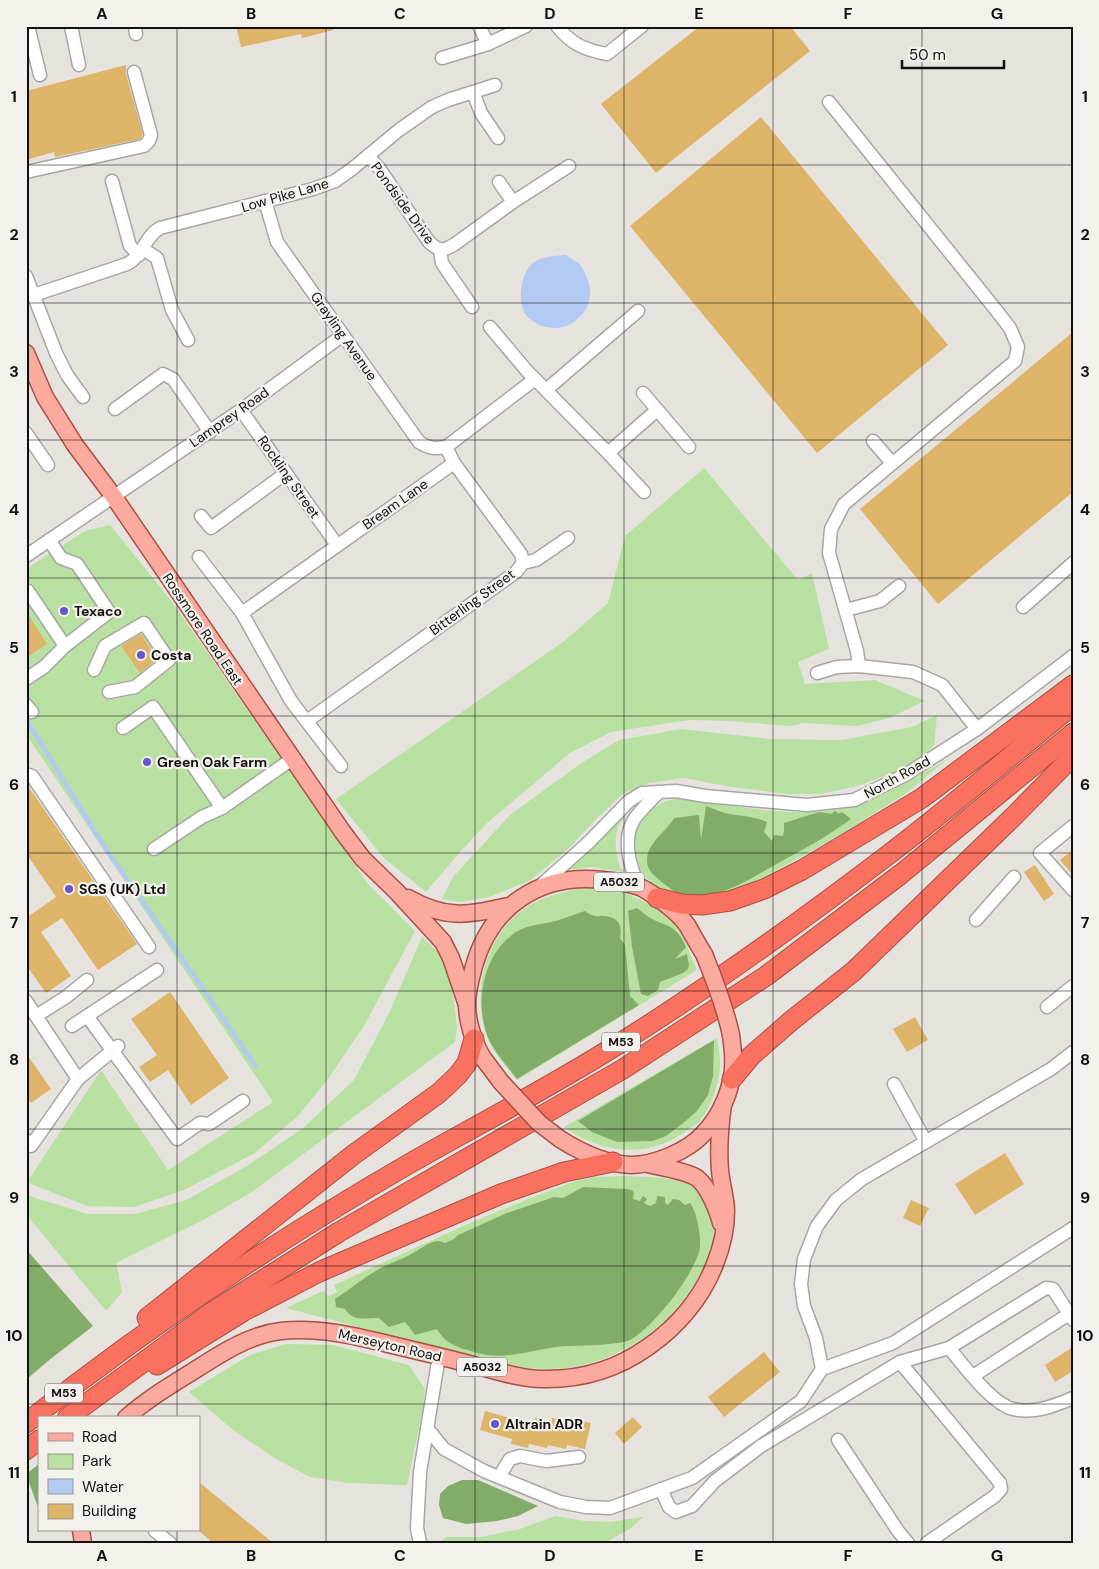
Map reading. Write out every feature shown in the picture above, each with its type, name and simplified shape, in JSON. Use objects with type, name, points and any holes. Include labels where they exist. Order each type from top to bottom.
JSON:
[{"type":"highway","points":[[657,898],[682,904],[702,905],[730,901],[764,890],[802,870],[922,798],[1073,685]]},
{"type":"highway","name":"M53","points":[[26,1423],[138,1332],[405,1166],[612,1048],[750,957],[886,857],[1073,705]]},
{"type":"highway","name":"M53","points":[[160,1356],[212,1312],[339,1232],[623,1069],[766,976],[901,874],[1073,733]]},
{"type":"highway","points":[[732,1079],[750,1056],[854,971],[1073,756]]},
{"type":"highway","points":[[138,1332],[353,1155],[439,1093],[458,1075],[467,1063],[474,1039]]},
{"type":"highway","points":[[75,1412],[160,1356],[319,1272],[500,1194],[564,1172],[613,1162]]},
{"type":"highway","points":[[26,1450],[38,1441]]},
{"type":"main road","name":"Rossmore Road East","points":[[26,354],[45,397],[75,445],[114,497],[342,831],[364,859],[406,899],[443,942],[451,958],[467,1005]]},
{"type":"main road","name":"A5032","points":[[590,878],[639,887],[670,908],[686,924],[704,954],[717,984],[726,1012],[733,1056],[732,1079],[723,1104],[713,1122],[702,1136],[680,1151],[656,1162],[632,1165],[592,1157],[560,1139],[539,1123],[501,1082],[482,1056],[474,1039],[467,1005],[478,951],[488,932],[509,906],[538,888],[571,879],[590,878]]},
{"type":"main road","name":"Rossmore Road East","points":[[406,899],[430,909],[459,915],[509,906]]},
{"type":"main road","name":"Merseyton Road","points":[[130,1414],[182,1378],[229,1349],[258,1336],[280,1331],[309,1329],[340,1333],[540,1380],[570,1378],[604,1371],[631,1359],[664,1336],[681,1319],[702,1292],[715,1264],[724,1233],[726,1213],[720,1171],[719,1146],[723,1104]]},
{"type":"main road","name":"A5032","points":[[643,1163],[678,1171],[697,1178],[717,1209],[724,1233]]},
{"type":"street","points":[[28,26],[40,75]]},
{"type":"street","points":[[71,26],[79,65]]},
{"type":"street","points":[[479,26],[488,44]]},
{"type":"street","points":[[442,58],[488,44],[526,26]]},
{"type":"street","points":[[557,26],[562,32],[587,50],[607,54],[642,26]]},
{"type":"street","points":[[26,172],[144,146],[151,136],[134,72]]},
{"type":"street","name":"Low Pike Lane","points":[[141,252],[152,232],[160,228],[313,189],[335,181],[399,130],[432,107],[495,85]]},
{"type":"street","points":[[473,92],[481,113],[498,138]]},
{"type":"street","points":[[829,102],[1010,328],[1018,347],[1016,361],[844,504],[831,529],[829,553],[857,651],[859,666]]},
{"type":"street","name":"Pondside Drive","points":[[368,156],[429,242],[440,250],[448,249],[513,202],[569,166]]},
{"type":"street","points":[[112,181],[130,246],[157,258],[172,310],[188,340]]},
{"type":"street","points":[[499,182],[513,202]]},
{"type":"street","name":"Grayling Avenue","points":[[266,201],[278,242],[419,442],[436,449],[446,448]]},
{"type":"street","points":[[440,250],[442,263],[472,307]]},
{"type":"street","points":[[34,295],[127,264],[133,261],[141,252]]},
{"type":"street","points":[[26,276],[56,352],[67,375],[82,397]]},
{"type":"street","points":[[546,390],[638,311]]},
{"type":"street","points":[[490,327],[546,390],[644,492]]},
{"type":"street","name":"Lamprey Road","points":[[26,556],[210,432],[343,335]]},
{"type":"street","points":[[115,409],[163,374],[173,379],[210,432]]},
{"type":"street","points":[[446,448],[535,378]]},
{"type":"street","points":[[643,392],[689,447]]},
{"type":"street","name":"Rockling Street","points":[[241,410],[337,545]]},
{"type":"street","points":[[608,453],[657,410]]},
{"type":"street","points":[[26,433],[48,464]]},
{"type":"street","points":[[872,441],[892,463]]},
{"type":"street","name":"Bitterling Street","points":[[307,721],[516,572],[523,563],[521,554],[454,463],[446,448]]},
{"type":"street","name":"Bream Lane","points":[[242,613],[454,463]]},
{"type":"street","points":[[202,516],[211,528],[286,472]]},
{"type":"street","points":[[523,563],[536,560],[568,538]]},
{"type":"street","points":[[26,679],[44,667],[65,646],[109,612],[77,564],[61,558],[50,540]]},
{"type":"street","points":[[199,557],[242,613],[291,700],[341,766]]},
{"type":"street","points":[[1023,607],[1073,563]]},
{"type":"street","points":[[846,610],[880,601],[899,586]]},
{"type":"street","points":[[28,591],[65,646]]},
{"type":"street","points":[[94,670],[105,646],[144,623],[169,660],[135,687],[109,692]]},
{"type":"street","name":"North Road","points":[[538,888],[575,855],[629,801],[642,793],[676,791],[706,796],[807,805],[854,800],[907,774],[977,729],[1073,656]]},
{"type":"street","points":[[817,673],[837,667],[859,666],[913,672],[942,685],[977,729]]},
{"type":"street","points":[[123,728],[153,707],[222,808]]},
{"type":"street","points":[[154,850],[202,817],[222,808],[292,759]]},
{"type":"street","points":[[26,774],[32,776],[149,947]]},
{"type":"street","points":[[639,887],[628,853],[631,826],[659,792]]},
{"type":"street","points":[[1073,826],[1040,853],[1073,890]]},
{"type":"street","points":[[976,920],[1014,877]]},
{"type":"street","points":[[72,1026],[157,970]]},
{"type":"street","points":[[36,1016],[66,997],[87,980]]},
{"type":"street","points":[[1047,1007],[1073,986]]},
{"type":"street","points":[[26,1001],[78,1078]]},
{"type":"street","points":[[87,1016],[115,1048],[177,1139],[200,1122],[208,1124],[242,1101]]},
{"type":"street","points":[[26,1140],[31,1146],[78,1078],[115,1048]]},
{"type":"street","points":[[822,1369],[816,1338],[804,1306],[801,1284],[804,1259],[817,1226],[836,1200],[862,1179],[1051,1069],[1073,1052]]},
{"type":"street","points":[[894,1084],[926,1142]]},
{"type":"street","points":[[427,1428],[444,1449],[484,1471],[560,1502],[586,1508],[610,1508],[692,1478],[802,1401],[822,1369],[893,1343],[1073,1228]]},
{"type":"street","points":[[661,1489],[670,1507],[676,1512],[692,1506],[715,1481],[761,1446],[900,1362],[949,1348],[1046,1288],[1053,1289],[1071,1317],[973,1376]]},
{"type":"street","points":[[949,1348],[994,1399],[1012,1409],[1036,1410],[1057,1405],[1073,1398]]},
{"type":"street","points":[[420,1543],[417,1528],[420,1472],[439,1356]]},
{"type":"street","points":[[900,1362],[1000,1482],[1001,1488],[995,1496],[927,1543]]},
{"type":"street","points":[[838,1440],[898,1531],[908,1543]]},
{"type":"street","points":[[500,1477],[510,1458],[520,1456],[546,1460],[579,1457]]},
{"type":"street","points":[[156,1532],[170,1543]]},
{"type":"green space","points":[[704,468],[798,580],[812,573],[829,649],[798,662],[805,684],[875,680],[925,701],[889,718],[858,726],[804,723],[790,726],[689,720],[611,732],[570,753],[485,825],[426,892],[384,858],[336,799],[563,642],[608,603],[625,536]]},
{"type":"green space","points":[[110,525],[173,603],[368,884],[415,931],[365,1024],[328,1079],[299,1115],[255,1153],[184,1190],[134,1207],[87,1206],[26,1182],[26,1178],[29,1179],[101,1070],[168,1170],[273,1102],[26,734],[26,569],[85,531]]},
{"type":"green space","points":[[937,715],[934,746],[907,767],[858,786],[820,794],[786,794],[684,778],[649,783],[624,793],[570,847],[531,880],[489,897],[461,902],[442,899],[453,877],[510,815],[580,764],[619,740],[681,729],[770,739],[841,740],[912,727]]},
{"type":"green space","points":[[949,758],[905,794],[846,831],[762,878],[718,898],[705,899],[666,891],[648,880],[638,862],[635,842],[637,832],[647,814],[662,803],[680,798],[772,811],[825,811],[859,803],[890,791]]},
{"type":"green space","points":[[706,806],[725,813],[752,817],[767,822],[764,832],[772,841],[774,835],[783,836],[784,823],[819,812],[832,814],[834,811],[838,814],[842,812],[851,819],[809,846],[737,886],[712,894],[686,896],[671,889],[652,873],[647,863],[648,853],[654,842],[674,818],[699,815],[701,840]]},
{"type":"green space","points":[[622,812],[626,816],[617,831],[616,843],[617,856],[623,872],[592,867],[566,870]]},
{"type":"green space","points":[[588,887],[621,891],[652,905],[674,924],[684,939],[697,970],[517,1080],[494,1050],[488,1039],[483,1022],[481,985],[491,949],[513,919],[527,907],[549,896]]},
{"type":"green space","points":[[637,908],[652,919],[677,932],[686,947],[675,959],[687,954],[689,965],[688,969],[683,973],[660,982],[658,990],[648,996],[641,994],[632,947],[628,911]]},
{"type":"green space","points":[[585,911],[593,916],[613,918],[618,922],[621,929],[620,938],[625,945],[630,996],[639,1005],[517,1079],[493,1047],[485,1028],[482,998],[488,967],[504,942],[516,932]]},
{"type":"green space","points":[[422,937],[441,955],[453,993],[457,1028],[455,1042],[252,1192],[205,1219],[116,1263],[122,1292],[106,1311],[26,1214],[26,1195],[88,1214],[135,1214],[186,1200],[247,1166],[303,1128],[354,1080],[390,1011]]},
{"type":"green space","points":[[717,1038],[720,1068],[717,1085],[711,1101],[699,1122],[672,1140],[657,1146],[625,1150],[593,1143],[564,1127]]},
{"type":"green space","points":[[714,1040],[713,1076],[708,1095],[697,1111],[666,1136],[653,1141],[617,1142],[592,1132],[578,1121]]},
{"type":"green space","points":[[624,1176],[670,1179],[695,1188],[703,1195],[706,1202],[714,1224],[714,1237],[711,1251],[698,1279],[689,1293],[669,1316],[653,1331],[637,1342],[603,1359],[583,1365],[560,1368],[537,1369],[503,1365],[286,1308],[323,1291],[329,1296],[337,1292],[334,1285],[472,1222],[533,1197],[578,1180],[595,1177]]},
{"type":"green space","points":[[583,1187],[632,1190],[634,1193],[633,1199],[640,1201],[643,1196],[647,1199],[644,1203],[650,1206],[656,1203],[657,1196],[665,1197],[665,1203],[668,1205],[673,1199],[679,1200],[685,1205],[690,1203],[697,1218],[700,1247],[691,1271],[661,1312],[639,1334],[630,1340],[608,1344],[555,1347],[513,1355],[492,1355],[463,1349],[448,1342],[437,1329],[415,1335],[405,1322],[389,1327],[379,1318],[356,1318],[345,1309],[336,1307],[335,1299],[366,1277],[432,1242],[445,1243],[458,1235],[507,1213],[554,1197],[563,1198]]},
{"type":"green space","points":[[26,1249],[93,1326],[26,1380]]},
{"type":"green space","points":[[286,1344],[333,1345],[409,1365],[425,1389],[422,1414],[407,1485],[347,1483],[310,1477],[278,1460],[234,1431],[189,1392],[250,1355]]},
{"type":"green space","points":[[38,1465],[38,1507],[26,1474]]},
{"type":"green space","points":[[462,1480],[478,1480],[538,1506],[518,1516],[497,1521],[466,1524],[443,1518],[439,1505],[440,1494],[448,1486]]},
{"type":"green space","points":[[555,1516],[585,1521],[609,1522],[643,1517],[631,1528],[605,1543],[437,1543],[447,1537],[481,1537],[520,1529]]},
{"type":"water","points":[[566,255],[580,265],[588,280],[590,295],[586,310],[570,325],[557,328],[544,327],[532,321],[524,311],[521,289],[525,274],[533,263],[540,259]]},
{"type":"building","points":[[236,26],[333,26],[333,30],[302,38],[301,34],[241,47]]},
{"type":"building","points":[[700,26],[790,26],[810,51],[656,173],[601,104]]},
{"type":"building","points":[[126,65],[126,74],[143,135],[140,139],[55,157],[54,152],[26,160],[26,91]]},
{"type":"building","points":[[761,117],[948,345],[817,453],[630,226]]},
{"type":"building","points":[[1073,332],[1073,492],[938,604],[860,509]]},
{"type":"building","points":[[26,611],[47,644],[26,658]]},
{"type":"building","name":"Costa","points":[[141,634],[157,659],[140,673],[121,646]]},
{"type":"building","name":"SGS (UK) Ltd","points":[[26,783],[137,944],[98,970],[62,918],[41,932],[71,976],[46,993],[26,965],[26,918],[56,897],[26,853]]},
{"type":"building","points":[[1073,850],[1073,875],[1060,860]]},
{"type":"building","points":[[1035,865],[1054,894],[1044,901],[1024,872]]},
{"type":"building","points":[[170,992],[229,1078],[191,1105],[168,1070],[150,1082],[139,1067],[157,1055],[131,1019]]},
{"type":"building","points":[[915,1017],[928,1040],[907,1052],[893,1029]]},
{"type":"building","points":[[26,1053],[51,1089],[31,1103],[26,1097]]},
{"type":"building","points":[[1005,1153],[1024,1184],[975,1215],[955,1184]]},
{"type":"building","points":[[911,1200],[929,1208],[920,1226],[903,1218]]},
{"type":"building","points":[[1073,1347],[1073,1371],[1055,1382],[1045,1365]]},
{"type":"building","points":[[764,1352],[780,1372],[724,1417],[708,1397]]},
{"type":"building","points":[[485,1411],[517,1420],[517,1418],[534,1422],[535,1418],[552,1422],[552,1418],[570,1423],[571,1418],[591,1423],[585,1449],[567,1445],[566,1449],[548,1445],[547,1448],[529,1444],[528,1448],[511,1444],[512,1439],[480,1430]]},
{"type":"building","points":[[633,1417],[642,1427],[624,1444],[615,1433]]},
{"type":"building","points":[[200,1483],[273,1543],[213,1543],[200,1532]]},
{"type":"waterway","points":[[26,719],[105,848],[256,1067]]},
{"type":"place","name":"Texaco","points":[[64,611]]},
{"type":"place","name":"Costa","points":[[141,655]]},
{"type":"place","name":"Green Oak Farm","points":[[147,762]]},
{"type":"place","name":"SGS (UK) Ltd","points":[[69,889]]},
{"type":"place","name":"Altrain ADR","points":[[495,1424]]}]
